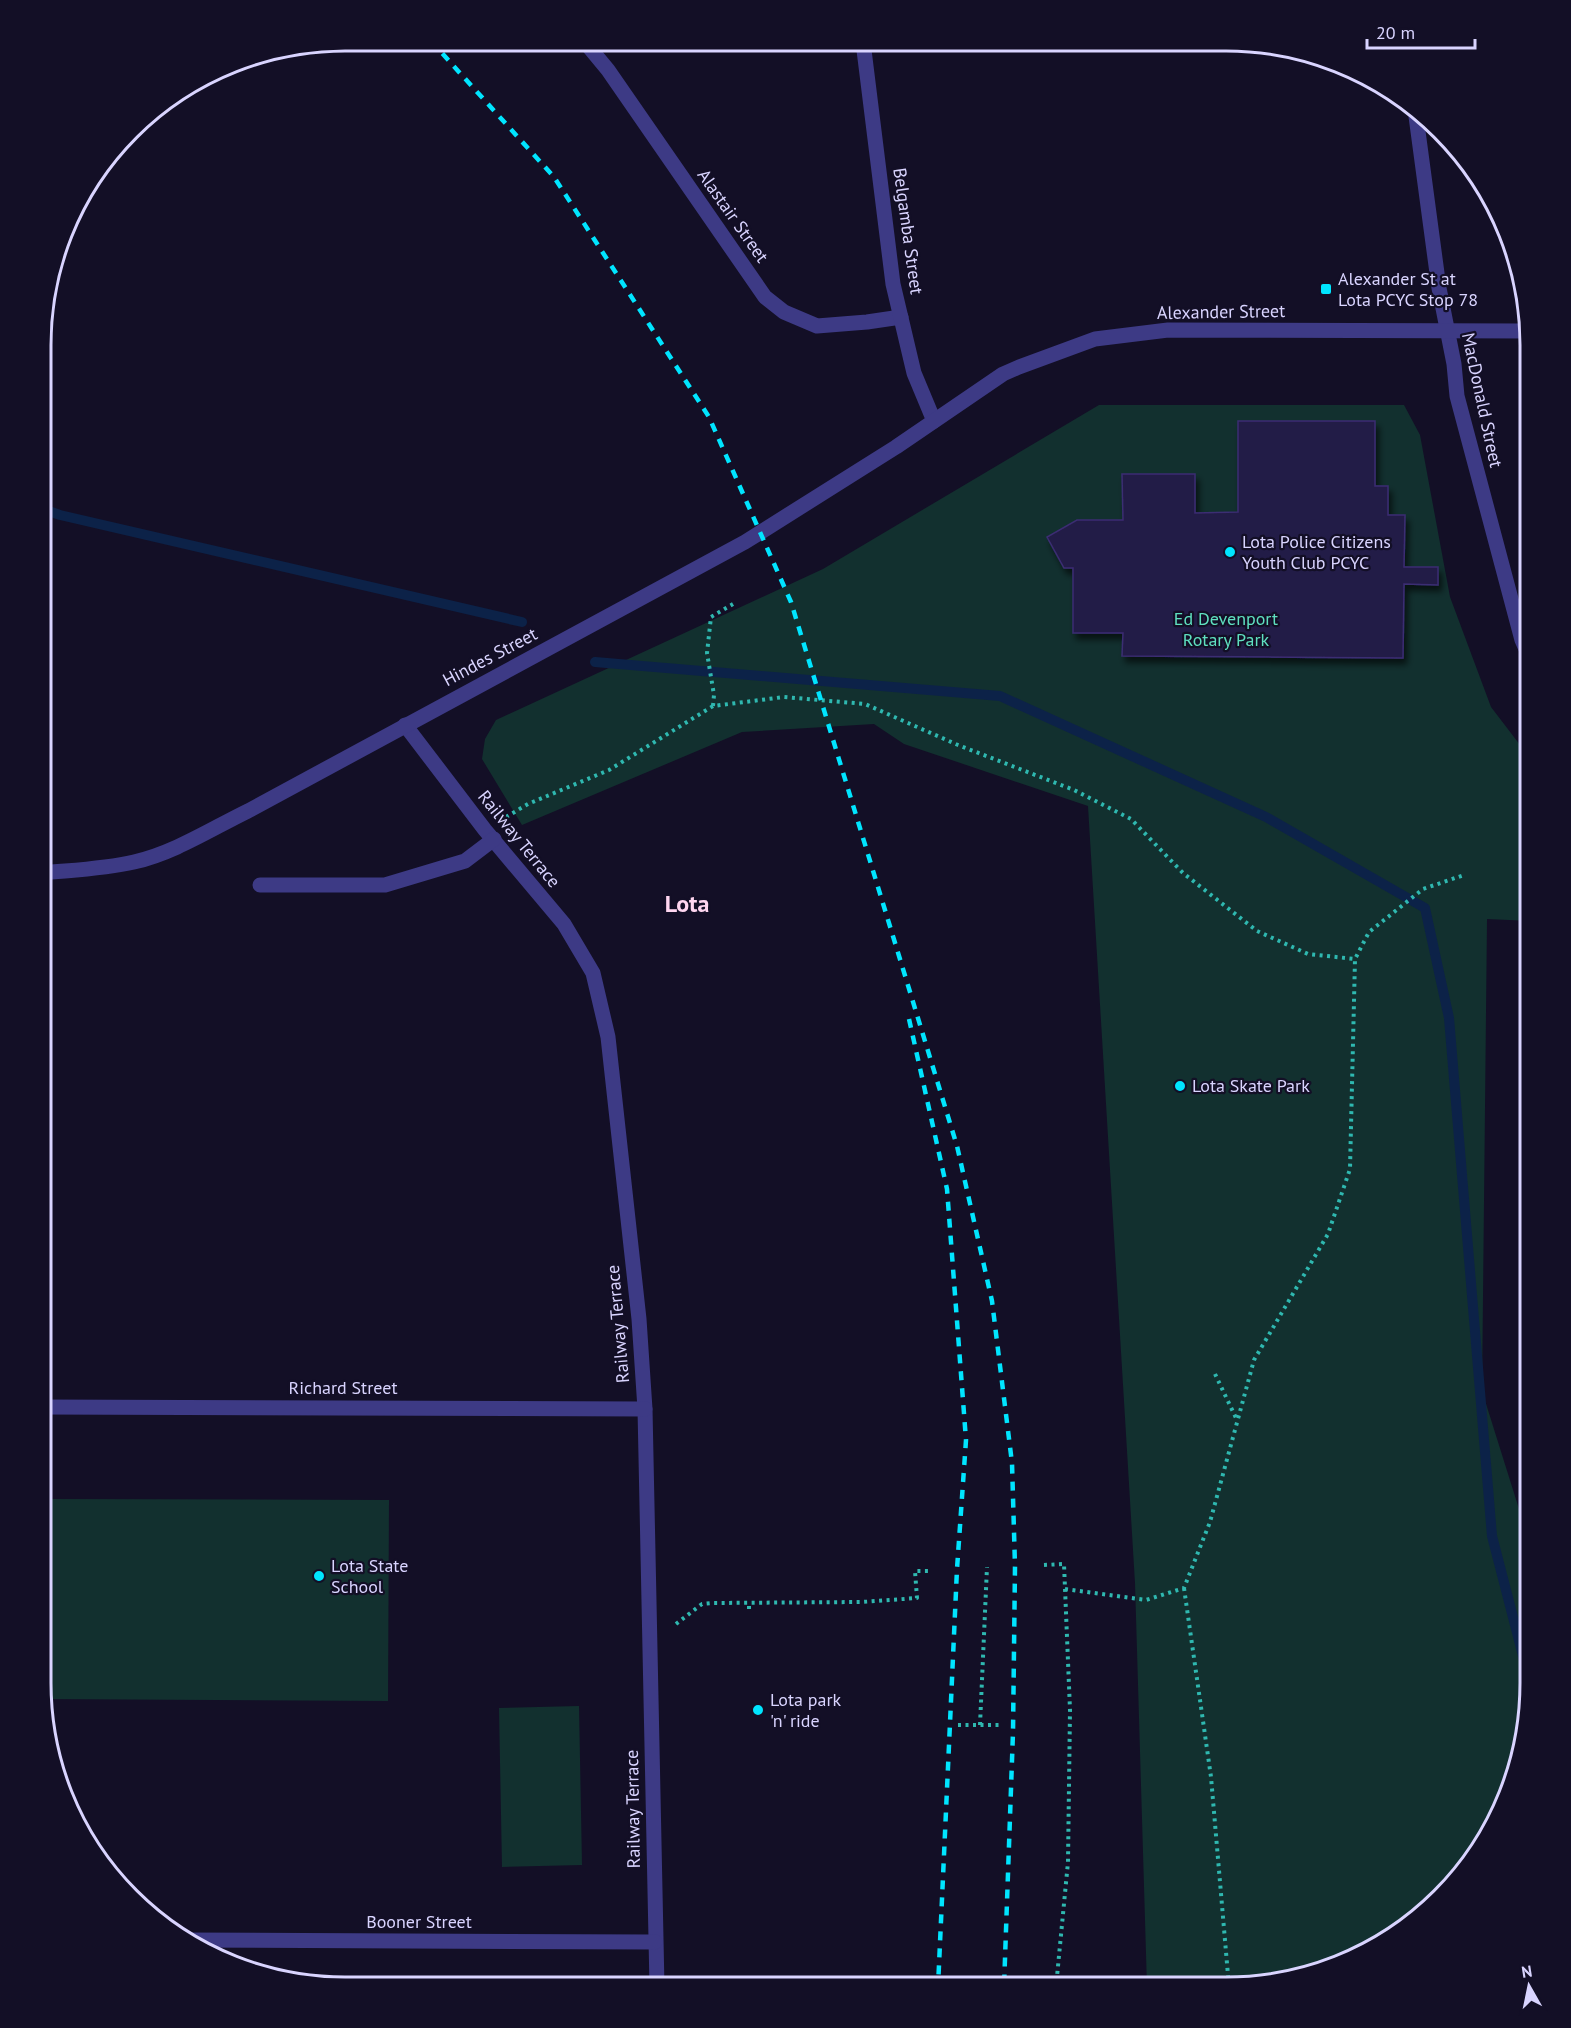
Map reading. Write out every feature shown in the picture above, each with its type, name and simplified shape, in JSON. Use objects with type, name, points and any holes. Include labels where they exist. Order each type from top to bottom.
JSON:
[{"type":"street","name":"Alastair Street","points":[[592,51],[608,70],[765,297],[784,312],[817,326],[901,317]]},
{"type":"street","name":"Belgamba Street","points":[[864,51],[893,284],[914,373],[934,421]]},
{"type":"street","name":"MacDonald Street","points":[[1417,121],[1439,288],[1457,396],[1520,632]]},
{"type":"street","name":"Alexander Street","points":[[934,421],[1003,374],[1095,339],[1168,330],[1519,332]]},
{"type":"street","name":"Hindes Street","points":[[51,872],[97,868],[136,861],[179,846],[745,542],[934,421]]},
{"type":"street","name":"Railway Terrace","points":[[405,725],[489,835],[564,924],[593,973],[608,1036],[639,1320],[645,1409],[657,1977]]},
{"type":"street","points":[[260,885],[384,885],[465,861],[489,835]]},
{"type":"street","name":"Richard Street","points":[[51,1407],[645,1409]]},
{"type":"street","name":"Booner Street","points":[[202,1940],[655,1942]]},
{"type":"path","points":[[713,706],[714,695],[708,653],[711,617],[733,604]]},
{"type":"path","points":[[489,835],[528,804],[609,770],[713,706],[784,697],[865,704],[958,745],[1074,790],[1131,819],[1183,873],[1257,931],[1308,954],[1355,959]]},
{"type":"path","points":[[1228,1977],[1211,1777],[1184,1588],[1210,1522],[1254,1360],[1328,1234],[1350,1170],[1355,959],[1369,932],[1399,908],[1423,890],[1464,874]]},
{"type":"path","points":[[1215,1374],[1237,1421]]},
{"type":"path","points":[[1044,1565],[1064,1564],[1070,1710],[1068,1862],[1057,1977]]},
{"type":"path","points":[[980,1725],[987,1567]]},
{"type":"path","points":[[670,1628],[702,1604],[862,1602],[917,1598],[915,1571],[931,1570]]},
{"type":"path","points":[[1065,1588],[1146,1600],[1184,1588]]},
{"type":"path","points":[[749,1602],[749,1609]]},
{"type":"path","points":[[958,1725],[1000,1725]]},
{"type":"green space","name":"Ed Devenport Rotary Park","points":[[1099,405],[1404,405],[1420,435],[1450,597],[1491,707],[1520,745],[1520,921],[1487,919],[1482,1391],[1520,1512],[1519,1702],[1510,1759],[1498,1796],[1481,1830],[1459,1862],[1434,1891],[1405,1916],[1373,1938],[1339,1955],[1302,1967],[1265,1974],[1226,1977],[1147,1977],[1135,1583],[1088,806],[904,744],[874,724],[742,732],[522,825],[482,759],[485,739],[496,720],[823,569]]},
{"type":"green space","points":[[51,1499],[389,1500],[388,1701],[52,1699]]},
{"type":"green space","points":[[579,1706],[582,1865],[502,1867],[499,1708]]},
{"type":"building","name":"Lota Police Citizens Youth Club PCYC","points":[[1238,421],[1375,421],[1375,486],[1388,486],[1388,515],[1405,515],[1404,567],[1438,567],[1438,585],[1404,584],[1403,658],[1122,656],[1123,633],[1073,633],[1073,568],[1064,568],[1047,537],[1077,520],[1123,520],[1122,474],[1195,474],[1195,513],[1238,512]]},
{"type":"waterway","points":[[51,512],[522,622]]},
{"type":"waterway","points":[[595,662],[1000,696],[1266,817],[1425,908],[1449,1018],[1492,1536],[1520,1644]]},
{"type":"railway","points":[[440,51],[554,177],[709,417],[791,602],[957,1146],[992,1301],[1012,1463],[1015,1566],[1013,1732],[1004,1977]]},
{"type":"railway","points":[[909,1019],[947,1189],[966,1440],[957,1569],[938,1977]]},
{"type":"place","name":"Alexander St at Lota PCYC Stop 78","points":[[1326,289]]},
{"type":"place","name":"Lota Police Citizens Youth Club PCYC","points":[[1230,552]]},
{"type":"place","name":"Lota Skate Park","points":[[1180,1086]]},
{"type":"place","name":"Lota State School","points":[[319,1576]]},
{"type":"place","name":"Lota park 'n' ride","points":[[758,1710]]},
{"type":"district","name":"Lota","points":[[687,904]]}]
